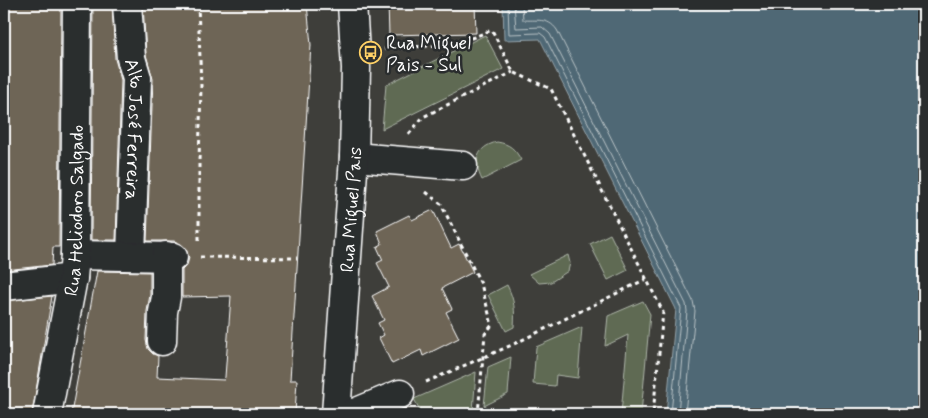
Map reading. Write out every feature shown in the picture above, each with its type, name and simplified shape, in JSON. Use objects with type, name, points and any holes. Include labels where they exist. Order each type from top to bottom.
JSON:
[{"type":"street","name":"Rua Heliodoro Salgado","points":[[47,414],[74,267],[77,4]]},
{"type":"street","name":"Alto José Ferreira","points":[[128,4],[131,58],[137,78],[130,256]]},
{"type":"street","name":"Rua Miguel Pais","points":[[336,414],[354,157],[356,68],[352,4]]},
{"type":"street","points":[[354,157],[463,166]]},
{"type":"street","points":[[4,286],[74,267],[130,256],[169,257],[162,341]]},
{"type":"street","points":[[352,414],[409,390]]},
{"type":"street","points":[[336,414],[341,414]]},
{"type":"path","points":[[198,4],[201,86],[199,257],[297,258]]},
{"type":"path","points":[[377,49],[456,44],[492,30],[513,72],[551,89],[663,312],[654,414]]},
{"type":"path","points":[[404,140],[423,117],[513,72]]},
{"type":"path","points":[[425,192],[441,204],[480,284],[492,324],[485,334],[478,414]]},
{"type":"path","points":[[409,390],[484,358],[646,279]]},
{"type":"green space","points":[[485,35],[503,69],[382,129],[386,85]]},
{"type":"green space","points":[[497,142],[512,148],[521,160],[482,180],[477,161],[478,156],[490,144]]},
{"type":"green space","points":[[610,234],[628,270],[608,280],[590,244]]},
{"type":"green space","points":[[568,255],[570,263],[568,271],[551,282],[539,283],[529,274]]},
{"type":"green space","points":[[507,285],[514,306],[514,327],[506,331],[488,295]]},
{"type":"green space","points":[[643,301],[650,314],[641,414],[621,414],[628,335],[605,346],[608,316]]},
{"type":"green space","points":[[582,327],[578,378],[556,375],[555,386],[533,384],[536,347]]},
{"type":"green space","points":[[511,357],[508,394],[484,406],[488,367]]},
{"type":"green space","points":[[476,372],[473,411],[467,414],[422,414],[414,399]]},
{"type":"water","points":[[503,4],[924,4],[924,414],[666,414],[676,309],[540,39],[504,40]]},
{"type":"building","points":[[4,4],[61,4],[59,247],[53,247],[52,265],[4,270]]},
{"type":"building","points":[[93,4],[112,4],[115,59],[121,80],[116,240],[91,240]]},
{"type":"building","points":[[143,4],[307,4],[311,45],[290,380],[297,380],[295,414],[71,414],[97,271],[150,272],[146,340],[148,349],[158,356],[157,377],[224,380],[225,377],[231,296],[182,297],[182,270],[187,265],[189,258],[186,249],[174,241],[147,241],[153,79],[146,55]]},
{"type":"building","points":[[388,4],[475,4],[476,33],[389,35]]},
{"type":"building","points":[[433,210],[451,248],[459,244],[473,272],[442,288],[452,309],[446,312],[459,338],[423,356],[421,350],[392,364],[379,338],[384,335],[378,323],[384,320],[372,296],[389,287],[377,263],[383,260],[377,247],[382,244],[377,231],[409,215],[412,220]]},
{"type":"building","points":[[52,296],[32,414],[4,414],[4,301]]},
{"type":"place","name":"Rua Miguel Pais - Sul","points":[[370,53]]}]
